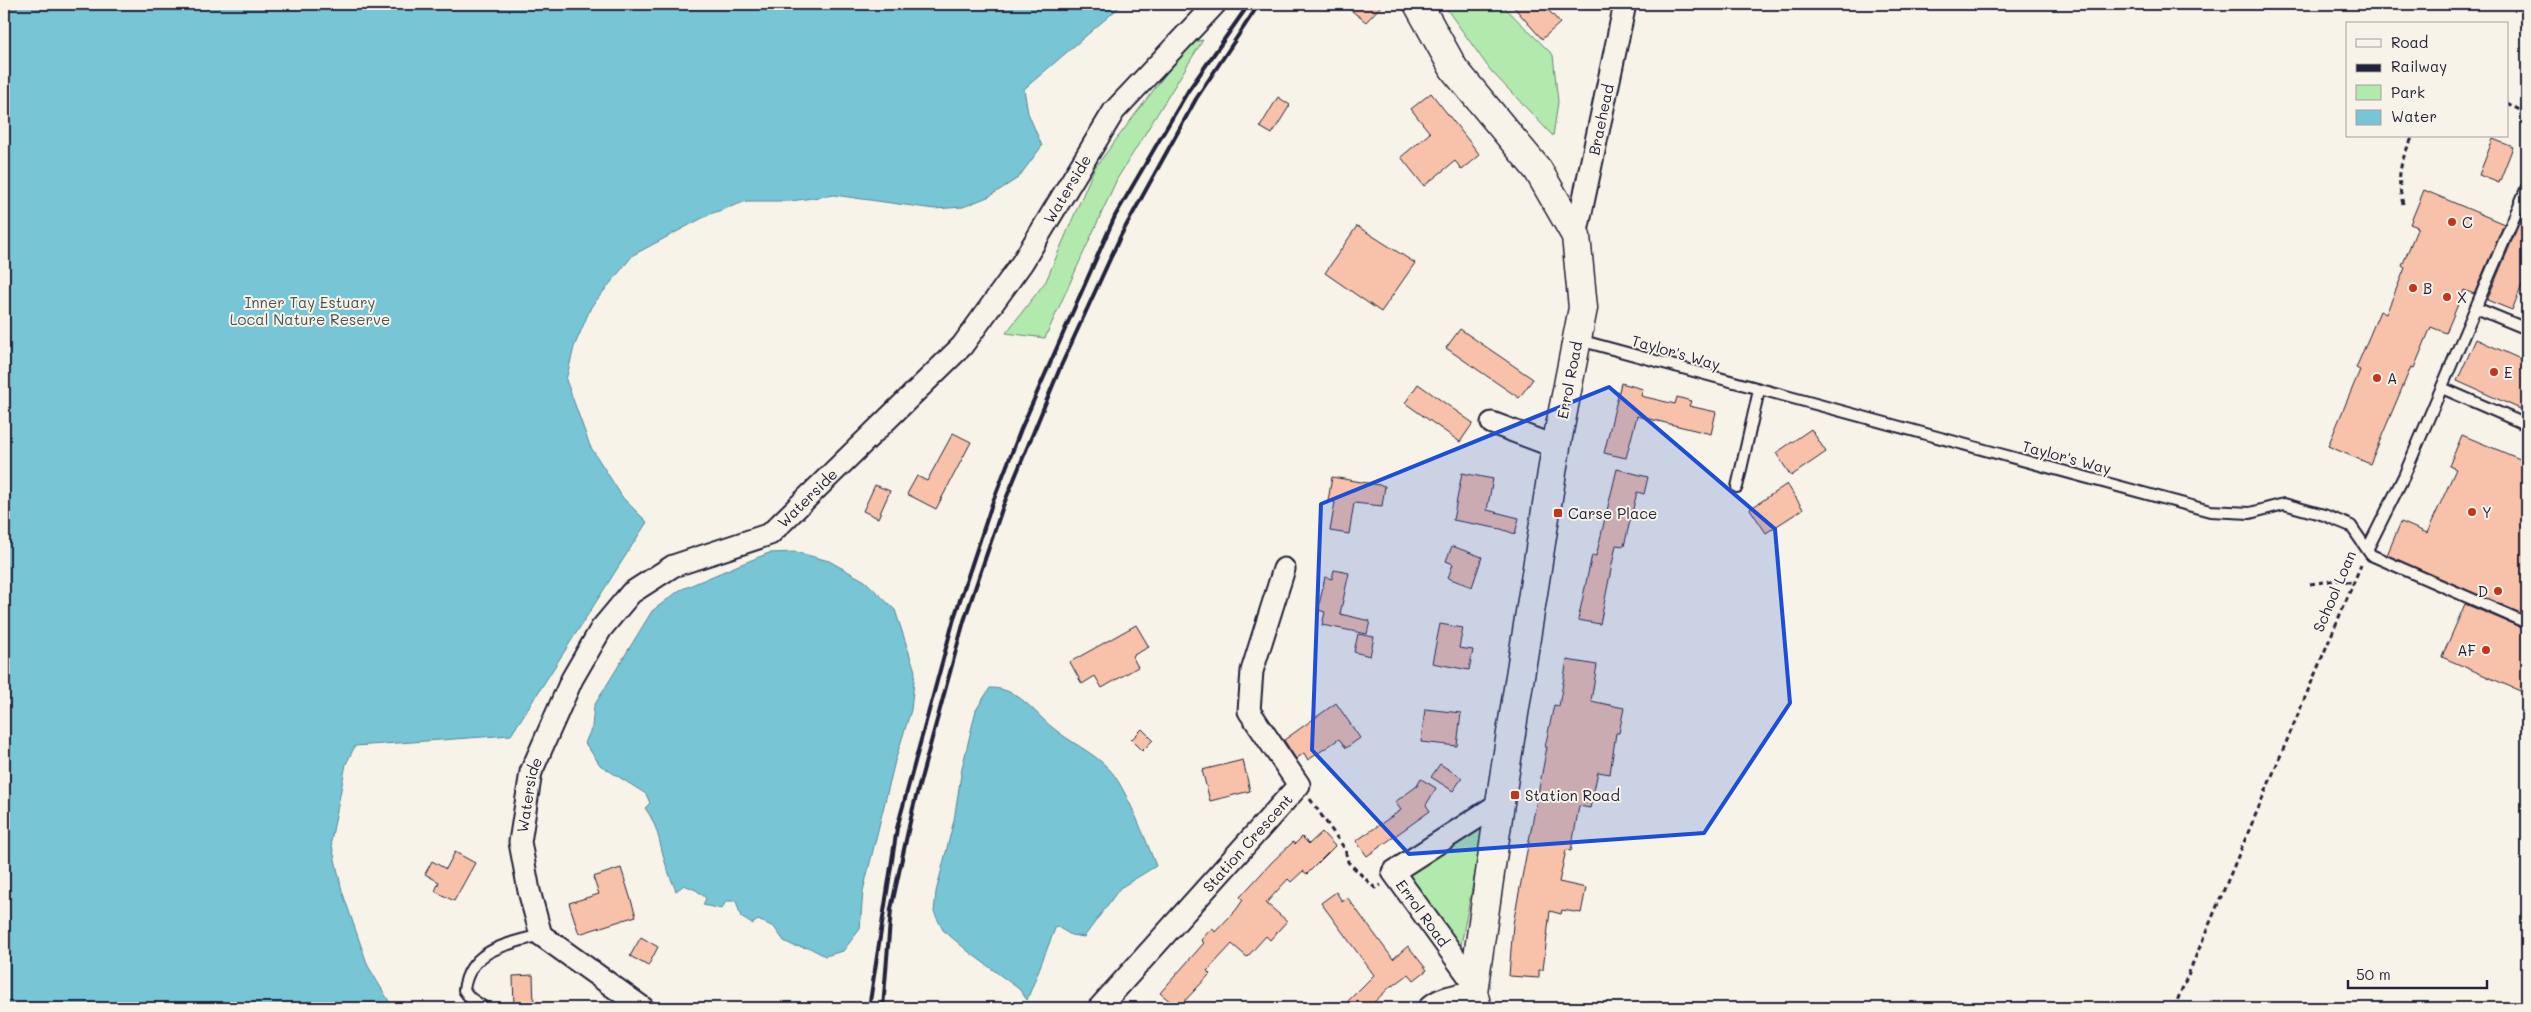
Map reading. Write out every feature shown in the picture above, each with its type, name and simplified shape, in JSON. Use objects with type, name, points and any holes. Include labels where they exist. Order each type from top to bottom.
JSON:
[{"type":"street","name":"Waterside","points":[[541,935],[529,891],[520,842],[531,772],[572,679],[601,630],[631,593],[673,566],[770,534],[962,346],[1022,263],[1114,111],[1215,4]]},
{"type":"street","name":"Errol Road","points":[[1418,4],[1454,69],[1538,170],[1576,236],[1583,308],[1570,408],[1556,447],[1532,629],[1500,803],[1475,995]]},
{"type":"street","name":"Braehead","points":[[1576,236],[1625,4]]},
{"type":"street","points":[[1492,423],[1556,447]]},
{"type":"street","name":"Station Crescent","points":[[1099,1008],[1299,785],[1249,711],[1252,671],[1284,569]]},
{"type":"street","name":"Errol Road","points":[[1475,995],[1393,872],[1500,803]]},
{"type":"street","points":[[541,935],[643,1008]]},
{"type":"street","points":[[1429,1008],[1433,1004],[1454,996],[1475,995]]},
{"type":"lane","name":"School Loan","points":[[2368,548],[2404,476],[2527,187]]},
{"type":"lane","points":[[2476,308],[2527,329]]},
{"type":"lane","name":"Taylor's Way","points":[[1578,340],[2210,511],[2250,513],[2284,504],[2324,514],[2351,526],[2368,548],[2371,555],[2527,623]]},
{"type":"lane","points":[[2442,388],[2527,425]]},
{"type":"lane","points":[[1737,487],[1759,390]]},
{"type":"lane","points":[[485,1008],[470,998],[464,990],[466,975],[492,949],[541,935]]},
{"type":"path","points":[[2508,104],[2527,114]]},
{"type":"path","points":[[2403,204],[2398,183],[2403,157],[2412,138]]},
{"type":"path","name":"School Loan","points":[[2174,1008],[2368,548]]},
{"type":"path","points":[[2310,584],[2338,580],[2354,583]]},
{"type":"path","points":[[1299,785],[1334,831],[1345,849],[1348,862],[1368,882],[1375,888],[1396,877]]},
{"type":"highlighted area","points":[[1609,387],[1775,529],[1790,703],[1704,833],[1409,854],[1312,750],[1321,504]]},
{"type":"green space","points":[[1443,4],[1501,4],[1553,55],[1558,102],[1553,136],[1491,71]]},
{"type":"green space","points":[[1203,40],[1117,179],[1045,338],[1006,333],[1046,281],[1094,169],[1189,43]]},
{"type":"green space","points":[[1479,827],[1483,832],[1460,950],[1410,881],[1409,873]]},
{"type":"water","name":"Inner Tay Estuary Local Nature Reserve","points":[[4,4],[1123,4],[1024,89],[1028,113],[1042,146],[1018,178],[990,196],[963,207],[934,209],[834,195],[791,201],[747,201],[710,214],[633,255],[591,307],[574,347],[566,380],[590,446],[623,498],[647,522],[511,735],[355,746],[346,764],[331,841],[342,891],[368,966],[393,1008],[4,1008]]},
{"type":"water","points":[[796,552],[829,561],[865,581],[895,610],[915,671],[911,710],[895,761],[863,891],[860,929],[843,951],[825,956],[810,948],[794,946],[784,941],[774,927],[758,920],[752,924],[741,917],[736,901],[726,901],[722,909],[703,905],[706,898],[696,890],[684,885],[676,891],[666,866],[655,827],[645,808],[650,803],[646,794],[600,765],[585,743],[592,727],[594,706],[652,611],[680,590],[734,567],[769,553]]},
{"type":"water","points":[[990,688],[1000,689],[1017,696],[1053,728],[1109,769],[1129,801],[1156,866],[1120,888],[1084,937],[1071,935],[1056,926],[1027,1000],[1019,989],[943,930],[934,912],[936,892],[954,820],[962,768],[976,710]]},
{"type":"building","points":[[1343,4],[1383,4],[1366,22]]},
{"type":"building","points":[[1511,4],[1543,4],[1560,23],[1542,39]]},
{"type":"building","points":[[1431,93],[1480,155],[1462,170],[1455,161],[1424,186],[1401,157],[1430,133],[1411,109]]},
{"type":"building","points":[[1278,97],[1290,105],[1272,134],[1260,127]]},
{"type":"building","points":[[2493,139],[2513,147],[2499,183],[2479,175]]},
{"type":"building","points":[[2424,190],[2504,224],[2474,294],[2464,290],[2446,333],[2431,327],[2414,368],[2411,367],[2370,464],[2328,446],[2360,370],[2356,368],[2380,311],[2386,314],[2405,268],[2402,266],[2418,227],[2410,224]]},
{"type":"building","points":[[2527,205],[2527,273],[2512,310],[2487,300]]},
{"type":"building","points":[[1357,226],[1415,263],[1381,312],[1325,273]]},
{"type":"building","points":[[1460,329],[1533,379],[1519,398],[1446,348]]},
{"type":"building","name":"E","points":[[2476,339],[2527,362],[2527,412],[2457,381]]},
{"type":"building","points":[[1621,383],[1643,389],[1641,396],[1675,404],[1677,397],[1691,401],[1689,406],[1716,412],[1711,434],[1637,416],[1626,458],[1604,453]]},
{"type":"building","points":[[1418,384],[1473,423],[1460,442],[1405,403]]},
{"type":"building","points":[[1811,429],[1826,452],[1791,476],[1776,453]]},
{"type":"building","points":[[953,433],[971,442],[936,509],[907,494],[917,476],[927,481]]},
{"type":"building","points":[[2462,435],[2527,462],[2527,616],[2387,555],[2401,522],[2427,533],[2456,469],[2449,466]]},
{"type":"building","points":[[1617,469],[1648,477],[1644,494],[1637,492],[1624,546],[1616,545],[1600,624],[1578,620],[1592,555],[1596,556]]},
{"type":"building","points":[[1462,473],[1493,479],[1487,510],[1519,518],[1515,534],[1501,529],[1453,520]]},
{"type":"building","points":[[1332,477],[1385,486],[1382,506],[1354,503],[1349,534],[1330,531],[1335,502],[1328,501]]},
{"type":"building","points":[[1787,484],[1803,509],[1766,533],[1750,509]]},
{"type":"building","points":[[875,485],[890,491],[878,518],[863,511]]},
{"type":"building","points":[[1452,546],[1482,557],[1472,587],[1448,578],[1453,564],[1446,561]]},
{"type":"building","points":[[1334,570],[1349,573],[1340,614],[1370,621],[1367,634],[1322,625],[1325,612],[1318,610],[1325,577],[1332,579]]},
{"type":"building","name":"AF","points":[[2465,604],[2527,630],[2527,694],[2442,657]]},
{"type":"building","points":[[1440,624],[1463,628],[1459,648],[1473,650],[1469,670],[1432,663]]},
{"type":"building","points":[[1136,625],[1149,647],[1132,656],[1138,667],[1102,688],[1095,676],[1082,684],[1070,662]]},
{"type":"building","points":[[1358,634],[1374,637],[1370,656],[1354,652]]},
{"type":"building","points":[[1567,660],[1597,665],[1591,701],[1624,708],[1619,733],[1616,733],[1610,774],[1598,772],[1590,808],[1579,806],[1571,851],[1566,850],[1559,882],[1586,888],[1581,913],[1562,910],[1561,914],[1550,911],[1543,970],[1539,970],[1539,978],[1509,976],[1513,924],[1547,747],[1545,747],[1554,705],[1559,706]]},
{"type":"building","points":[[1336,703],[1360,738],[1346,748],[1339,739],[1308,760],[1304,753],[1296,759],[1284,740]]},
{"type":"building","points":[[1425,709],[1461,713],[1457,746],[1421,742]]},
{"type":"building","points":[[1142,729],[1153,740],[1142,751],[1131,740]]},
{"type":"building","points":[[1243,760],[1250,791],[1210,801],[1202,770]]},
{"type":"building","points":[[1440,764],[1462,778],[1453,791],[1431,777]]},
{"type":"building","points":[[1421,779],[1436,788],[1426,805],[1430,811],[1367,856],[1356,841],[1401,810],[1395,802],[1417,786]]},
{"type":"building","points":[[1322,832],[1335,846],[1307,874],[1303,871],[1291,882],[1288,879],[1266,903],[1287,921],[1270,940],[1266,936],[1247,957],[1232,944],[1207,971],[1210,974],[1178,1008],[1160,993],[1204,943],[1201,940],[1212,928],[1215,932],[1236,910],[1243,900],[1240,897],[1272,862],[1293,842],[1295,844],[1302,837],[1309,844]]},
{"type":"building","points":[[455,852],[475,863],[454,901],[435,891],[439,882],[425,874],[432,861],[446,869]]},
{"type":"building","points":[[621,868],[636,916],[579,934],[569,903],[599,894],[593,877]]},
{"type":"building","points":[[1336,892],[1342,901],[1347,897],[1393,959],[1408,946],[1427,970],[1414,980],[1409,974],[1392,985],[1368,1008],[1341,1008],[1374,975],[1321,903]]},
{"type":"building","points":[[641,937],[658,947],[648,966],[630,956]]},
{"type":"building","points":[[533,975],[534,1006],[514,1007],[513,976]]},
{"type":"railway","points":[[869,1008],[897,828],[955,615],[992,504],[1021,429],[1115,216],[1188,91],[1249,4]]},
{"type":"railway","points":[[883,1008],[891,909],[913,808],[964,621],[1003,506],[1060,368],[1121,235],[1196,99],[1259,4]]},
{"type":"place","name":"C","points":[[2452,222]]},
{"type":"place","name":"B","points":[[2413,288]]},
{"type":"place","name":"X","points":[[2447,297]]},
{"type":"place","name":"E","points":[[2494,372]]},
{"type":"place","name":"A","points":[[2377,378]]},
{"type":"place","name":"Y","points":[[2472,512]]},
{"type":"place","name":"Carse Place","points":[[1558,513]]},
{"type":"place","name":"D","points":[[2498,591]]},
{"type":"place","name":"AF","points":[[2486,650]]},
{"type":"place","name":"Station Road","points":[[1515,795]]}]
